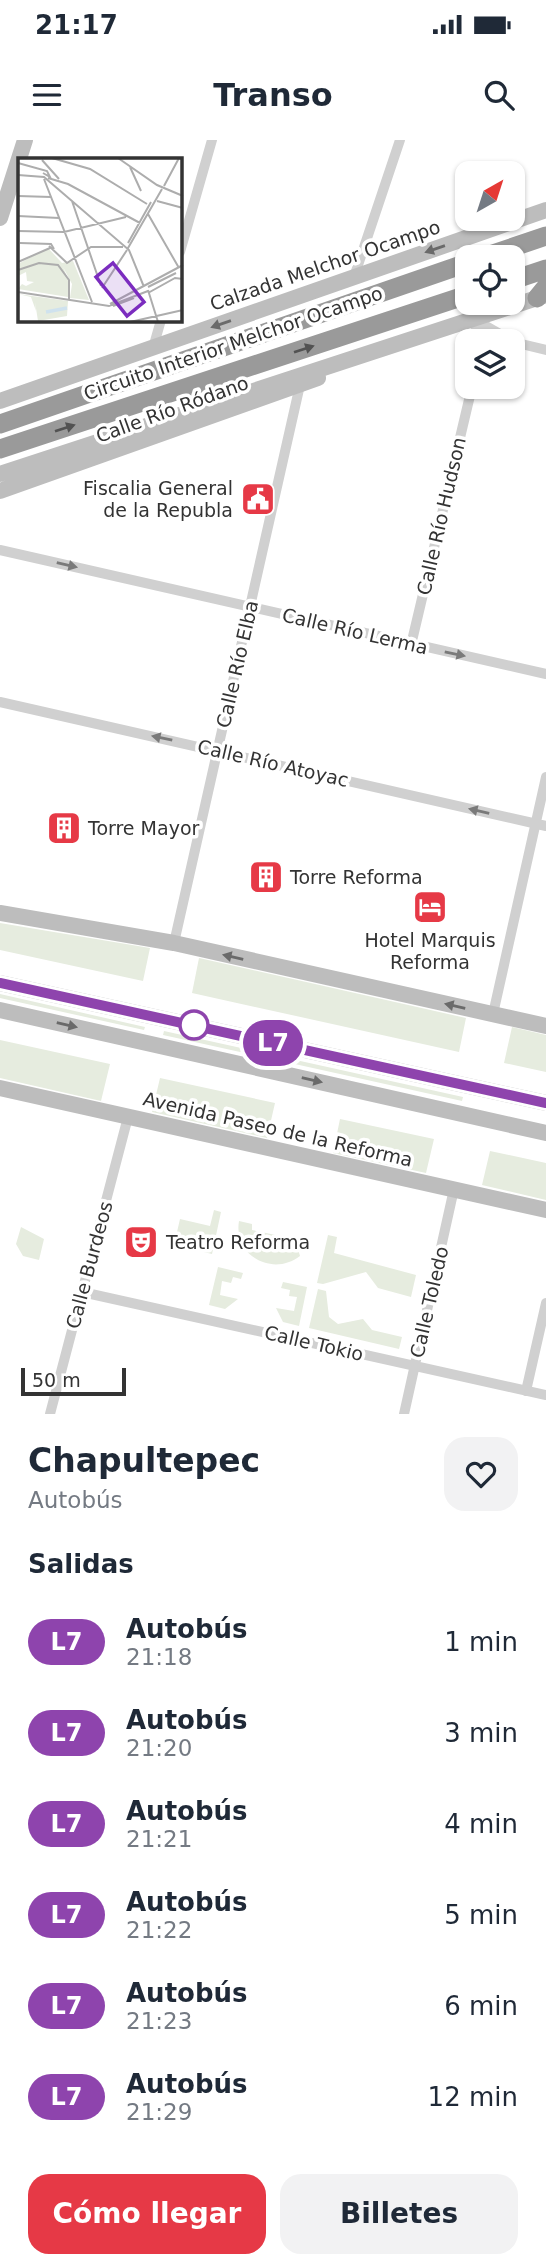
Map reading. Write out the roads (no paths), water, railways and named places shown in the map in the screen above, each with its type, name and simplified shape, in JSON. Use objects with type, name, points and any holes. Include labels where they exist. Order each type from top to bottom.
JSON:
[{"type":"highway","points":[[519,245],[546,236]]},
{"type":"highway","name":"Circuito Interior Melchor Ocampo","points":[[0,424],[455,267]]},
{"type":"highway","points":[[525,276],[546,270]]},
{"type":"highway","name":"Circuito Interior Melchor Ocampo","points":[[0,449],[455,299]]},
{"type":"main road","points":[[18,158],[24,140]]},
{"type":"main road","points":[[0,218],[18,160]]},
{"type":"main road","name":"Calzada Melchor Ocampo","points":[[0,401],[546,210]]},
{"type":"main road","points":[[0,474],[543,293]]},
{"type":"main road","name":"Calle Río Ródano","points":[[0,491],[327,375],[354,356]]},
{"type":"main road","points":[[0,914],[174,943],[546,1026]]},
{"type":"main road","points":[[0,983],[546,1103]]},
{"type":"main road","points":[[0,1010],[546,1133]]},
{"type":"main road","name":"Avenida Paseo de la Reforma","points":[[0,1088],[546,1210]]},
{"type":"street","points":[[182,244],[212,140]]},
{"type":"street","points":[[354,277],[400,140]]},
{"type":"street","points":[[472,318],[476,329]]},
{"type":"street","points":[[472,318],[491,329]]},
{"type":"street","points":[[153,348],[160,322]]},
{"type":"street","points":[[525,344],[546,350]]},
{"type":"street","name":"Calle Río Elba","points":[[174,943],[300,385]]},
{"type":"street","name":"Calle Río Hudson","points":[[411,645],[469,399]]},
{"type":"street","name":"Calle Río Lerma","points":[[0,550],[546,674]]},
{"type":"street","name":"Calle Río Atoyac","points":[[0,702],[541,825]]},
{"type":"street","points":[[493,1014],[541,825],[546,777]]},
{"type":"street","name":"Calle Burdeos","points":[[50,1414],[128,1117]]},
{"type":"street","name":"Calle Toledo","points":[[404,1414],[454,1189]]},
{"type":"street","name":"Calle Tokio","points":[[82,1292],[546,1395]]},
{"type":"street","points":[[526,1391],[546,1303]]},
{"type":"place","name":"Fiscalia General de la Republa","points":[[258,499]]},
{"type":"place","name":"Torre Mayor","points":[[64,828]]},
{"type":"place","name":"Torre Reforma","points":[[266,877]]},
{"type":"place","name":"Hotel Marquis Reforma","points":[[430,907]]},
{"type":"place","name":"Teatro Reforma","points":[[141,1242]]}]
